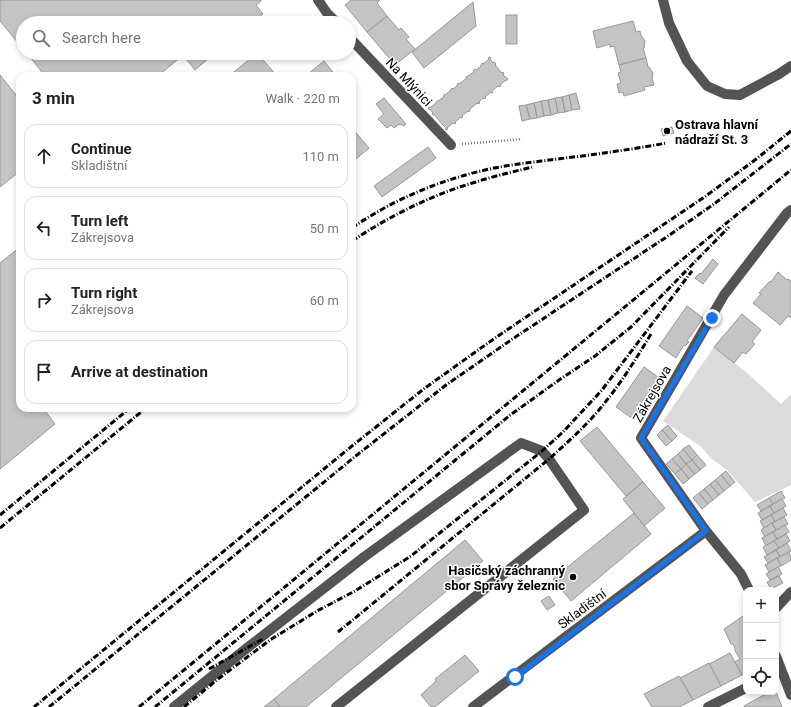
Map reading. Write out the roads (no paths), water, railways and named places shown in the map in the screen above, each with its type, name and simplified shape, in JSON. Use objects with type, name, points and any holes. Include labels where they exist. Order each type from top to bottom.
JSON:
[{"type":"street","points":[[318,0],[330,16]]},
{"type":"street","points":[[663,0],[669,23],[687,61],[707,86],[725,94],[740,95],[791,66]]},
{"type":"street","name":"Na Mlýnici","points":[[356,43],[451,145]]},
{"type":"street","name":"Zákrejsova","points":[[748,587],[741,574],[706,531],[641,438],[724,295],[787,213],[791,210]]},
{"type":"street","points":[[174,707],[364,557],[521,443],[542,451],[584,510],[336,707]]},
{"type":"street","name":"Skladištní","points":[[473,707],[515,677],[706,531]]},
{"type":"street","points":[[779,605],[791,592]]},
{"type":"street","points":[[779,674],[791,695]]},
{"type":"street","points":[[708,707],[743,690]]},
{"type":"railway","points":[[34,707],[352,446],[425,388],[495,338],[703,198],[755,160],[791,131]]},
{"type":"railway","points":[[356,225],[398,201],[430,187],[464,176],[512,165],[667,143]]},
{"type":"railway","points":[[49,707],[357,455],[446,385],[714,204],[791,144]]},
{"type":"railway","points":[[356,239],[411,207],[443,193],[459,187],[532,167]]},
{"type":"railway","points":[[139,707],[791,170]]},
{"type":"railway","points":[[155,707],[509,416],[595,356],[631,327],[729,227]]},
{"type":"railway","points":[[184,707],[270,640],[317,611],[355,591],[411,556],[542,451],[563,432],[602,390],[692,271]]},
{"type":"railway","points":[[338,632],[549,459],[570,440],[610,397],[651,334]]},
{"type":"railway","points":[[0,515],[125,412]]},
{"type":"railway","points":[[0,528],[141,412]]},
{"type":"railway","points":[[209,669],[263,639]]},
{"type":"place","name":"Ostrava hlavní nádraží St. 3","points":[[667,131]]},
{"type":"place","name":"Hasičský záchranný sbor Správy železnic","points":[[573,577]]}]
